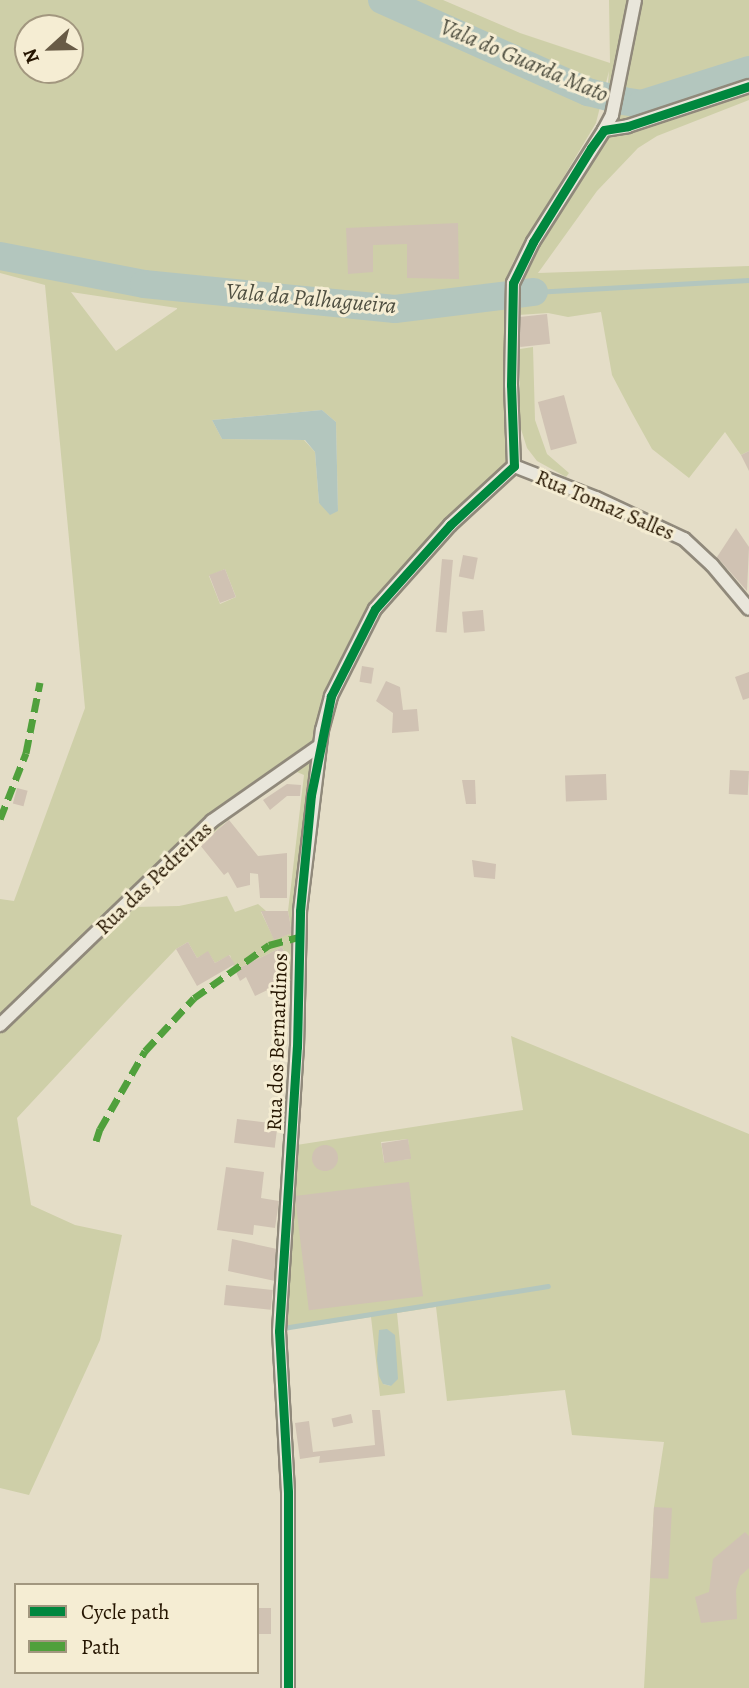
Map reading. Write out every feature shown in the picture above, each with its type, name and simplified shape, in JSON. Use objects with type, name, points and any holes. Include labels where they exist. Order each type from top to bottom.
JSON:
[{"type":"street","points":[[514,466],[513,283],[533,242],[612,115],[635,0]]},
{"type":"street","points":[[604,130],[628,126],[749,86]]},
{"type":"street","name":"Rua Tomaz Salles","points":[[514,466],[596,498],[684,539],[712,565],[749,609]]},
{"type":"street","name":"Rua dos Bernardinos","points":[[288,1688],[288,1493],[278,1331],[297,1047],[300,911],[319,746],[331,696],[375,609],[450,524],[514,466]]},
{"type":"street","name":"Rua das Pedreiras","points":[[0,1025],[212,821],[319,746]]},
{"type":"green space","points":[[0,0],[443,0],[520,33],[610,63],[609,0],[749,0],[749,100],[657,136],[638,148],[597,191],[538,273],[749,266],[749,451],[741,455],[725,432],[689,478],[652,449],[632,413],[612,375],[601,312],[568,317],[548,313],[518,315],[513,283],[604,130],[609,71],[596,123],[514,260],[506,279],[506,462],[448,522],[375,609],[331,696],[298,982],[286,981],[284,966],[289,960],[282,947],[235,970],[230,955],[215,963],[208,952],[197,958],[188,942],[176,949],[17,1118],[31,1205],[75,1225],[122,1235],[100,1340],[29,1495],[0,1488],[0,899],[14,901],[85,708],[45,285],[0,273]],"holes":[[[71,292],[177,308],[177,309],[116,351]],[[322,410],[336,422],[338,511],[319,503],[315,452],[304,440],[222,439],[212,420]],[[225,569],[236,597],[220,604],[209,576]],[[297,772],[304,775],[288,911],[292,933],[274,939],[261,912],[266,911],[258,904],[235,912],[227,896],[179,906],[133,907],[229,819]]]},
{"type":"green space","points":[[533,347],[535,420],[547,454],[569,473],[566,477],[537,461],[527,448],[520,426],[520,349]]},
{"type":"green space","points":[[511,1036],[749,1134],[749,1688],[644,1688],[654,1507],[664,1442],[572,1435],[565,1390],[447,1401],[436,1307],[397,1313],[405,1393],[380,1396],[371,1317],[279,1331],[290,1146],[523,1110]],"holes":[[[408,1139],[410,1159],[384,1162],[381,1142]],[[395,1335],[391,1386],[383,1384]]]},
{"type":"shaded area","points":[[322,410],[336,422],[338,511],[330,515],[319,503],[315,452],[305,440],[222,439],[212,420]]},
{"type":"shaded area","points":[[387,1329],[395,1335],[398,1379],[391,1386],[383,1384],[377,1359],[379,1330]]},
{"type":"building","points":[[458,223],[459,279],[407,278],[407,244],[373,245],[373,272],[348,274],[346,228]]},
{"type":"building","points":[[547,314],[550,344],[520,347],[517,317]]},
{"type":"building","points":[[564,395],[577,443],[551,450],[538,402]]},
{"type":"building","points":[[749,451],[749,471],[741,455]]},
{"type":"building","points":[[736,528],[749,547],[747,591],[717,557]]},
{"type":"building","points":[[463,555],[478,558],[474,579],[459,577]]},
{"type":"building","points":[[442,559],[453,560],[447,633],[436,632]]},
{"type":"building","points":[[225,569],[236,597],[220,603],[209,575]]},
{"type":"building","points":[[483,610],[485,631],[464,633],[462,612]]},
{"type":"building","points":[[362,666],[374,668],[371,684],[359,682]]},
{"type":"building","points":[[749,672],[749,698],[743,700],[735,677]]},
{"type":"building","points":[[386,681],[400,687],[403,710],[417,709],[419,731],[392,733],[393,713],[376,701]]},
{"type":"building","points":[[730,770],[749,771],[748,795],[729,794]]},
{"type":"building","points":[[606,774],[607,800],[566,801],[565,775]]},
{"type":"building","points":[[462,780],[475,780],[476,804],[466,804]]},
{"type":"building","points":[[287,784],[301,785],[300,796],[287,796],[270,810],[263,800]]},
{"type":"building","points":[[17,788],[28,791],[23,806],[13,803]]},
{"type":"building","points":[[229,820],[258,856],[287,853],[287,898],[260,898],[258,874],[250,873],[250,885],[237,888],[228,872],[224,875],[200,845]]},
{"type":"building","points":[[472,860],[496,864],[495,879],[474,877]]},
{"type":"building","points":[[261,911],[288,911],[292,933],[274,940]]},
{"type":"building","points":[[188,942],[197,958],[208,951],[215,963],[229,955],[235,964],[197,986],[176,949]]},
{"type":"building","points":[[282,947],[289,961],[284,966],[286,981],[255,996],[246,977],[240,981],[235,970]]},
{"type":"building","points":[[237,1119],[278,1124],[275,1148],[234,1143]]},
{"type":"building","points":[[408,1139],[411,1159],[384,1163],[381,1143]]},
{"type":"building","points":[[325,1145],[334,1149],[338,1158],[334,1167],[325,1171],[316,1167],[312,1158],[316,1149]]},
{"type":"building","points":[[226,1167],[264,1172],[261,1198],[279,1201],[275,1228],[254,1225],[253,1235],[217,1230]]},
{"type":"building","points":[[409,1182],[423,1296],[309,1310],[295,1196]]},
{"type":"building","points":[[232,1239],[277,1249],[275,1281],[228,1271]]},
{"type":"building","points":[[226,1285],[273,1290],[271,1310],[224,1305]]},
{"type":"building","points":[[372,1410],[380,1410],[385,1456],[319,1463],[320,1456],[300,1459],[295,1423],[309,1421],[313,1452],[375,1445]]},
{"type":"building","points":[[351,1414],[353,1423],[334,1427],[332,1418]]},
{"type":"building","points":[[654,1507],[672,1508],[668,1579],[650,1578]]},
{"type":"building","points":[[745,1532],[749,1536],[749,1568],[740,1576],[736,1590],[737,1619],[701,1623],[695,1597],[709,1592],[713,1559]]},
{"type":"building","points":[[259,1608],[271,1608],[271,1634],[259,1634]]},
{"type":"waterway","name":"Vala do Guarda Mato","points":[[382,0],[588,92],[623,101],[641,104],[749,70]]},
{"type":"waterway","name":"Vala da Palhagueira","points":[[0,256],[144,284],[395,309],[534,292]]},
{"type":"waterway","name":"Vala da Palhagueira","points":[[534,292],[749,280]]},
{"type":"waterway","points":[[283,1328],[548,1286]]},
{"type":"marked path","points":[[0,819],[26,753],[40,682]]},
{"type":"marked path","points":[[96,1141],[100,1129],[145,1051],[194,998],[269,945],[299,937]]},
{"type":"cycle path","points":[[288,1688],[288,1492],[279,1331],[297,1047],[300,911],[311,795],[331,696],[375,609],[450,525],[514,466],[511,385],[513,283],[533,242],[591,148],[604,130],[628,126],[749,86]]}]
